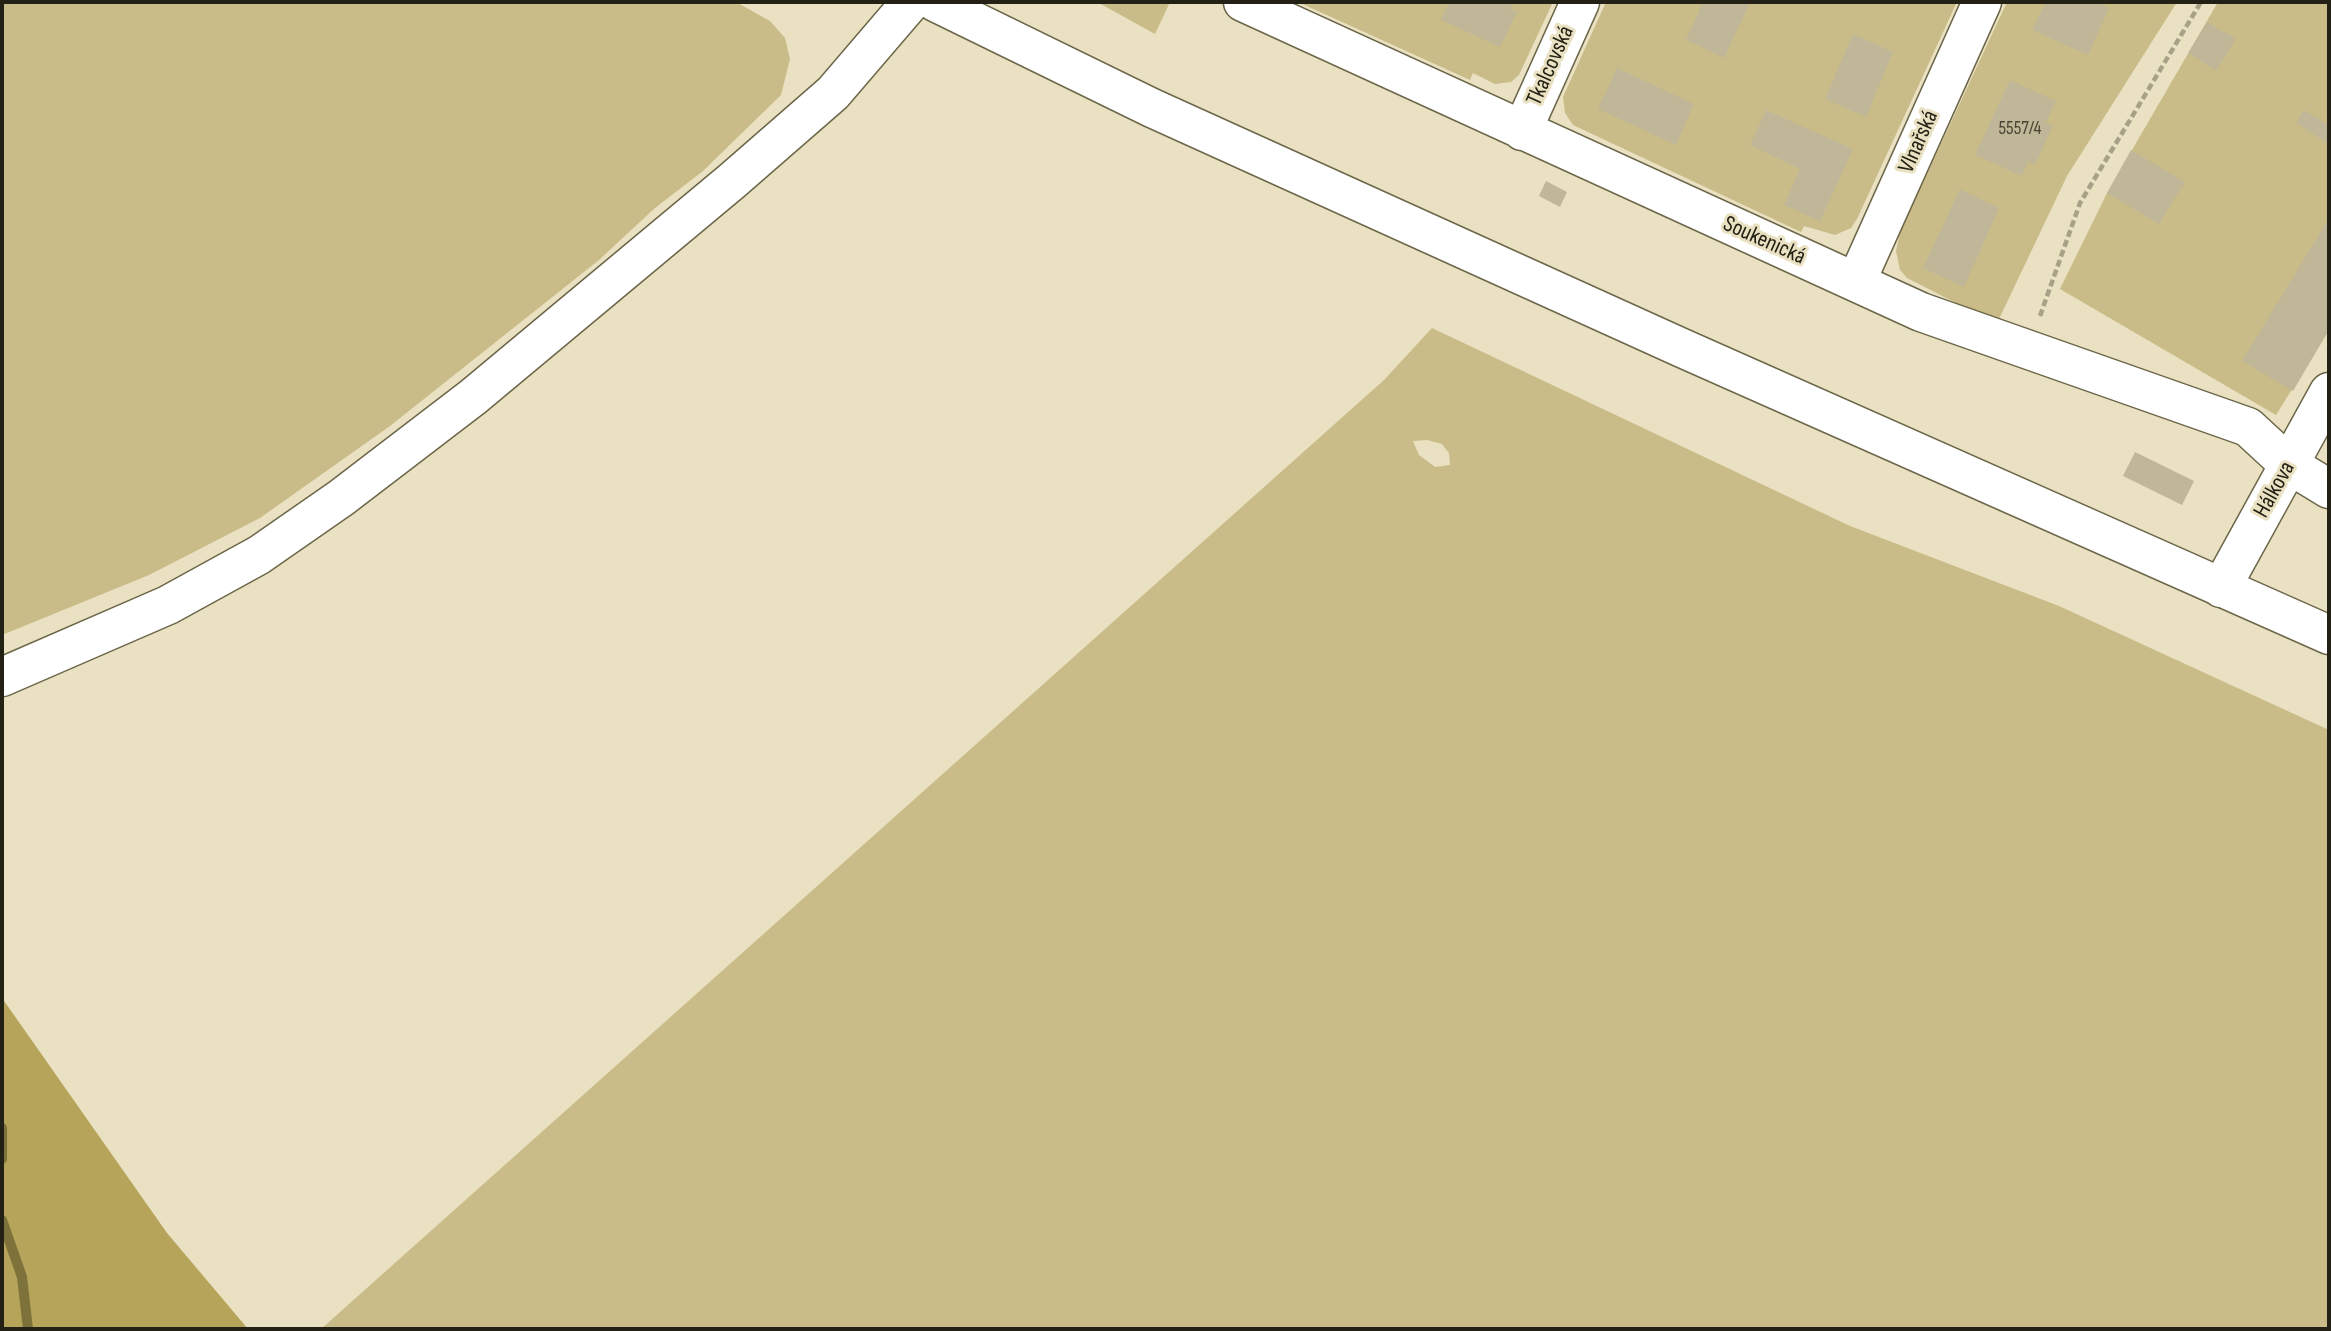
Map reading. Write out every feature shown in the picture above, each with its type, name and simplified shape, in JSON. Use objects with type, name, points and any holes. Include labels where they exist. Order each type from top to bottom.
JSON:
[{"type":"street","points":[[2,677],[168,605],[259,555],[341,498],[473,397],[742,173],[833,93],[911,2]]},
{"type":"street","points":[[935,2],[1177,119],[2221,589],[2329,635]]},
{"type":"street","name":"Soukenická","points":[[1243,2],[1921,312],[2248,427],[2288,464],[2329,489]]},
{"type":"street","name":"Tkalcovská","points":[[1522,131],[1580,2]]},
{"type":"street","name":"Vlnařská","points":[[1856,282],[1982,2]]},
{"type":"street","name":"Hálkova","points":[[2221,589],[2329,392]]},
{"type":"path","points":[[2027,349],[2080,203],[2200,2]]},
{"type":"shaded area","points":[[2,2],[736,2],[770,21],[785,38],[790,59],[781,95],[703,171],[655,208],[599,260],[390,426],[260,518],[149,575],[2,635]]},
{"type":"shaded area","points":[[1097,2],[1170,2],[1155,34]]},
{"type":"shaded area","points":[[1298,2],[1553,2],[1519,75],[1511,82],[1495,84],[1473,73],[1470,80]]},
{"type":"shaded area","points":[[1606,2],[1957,2],[1857,219],[1851,228],[1835,235],[1804,226],[1801,232],[1573,125],[1565,113],[1563,97]]},
{"type":"shaded area","points":[[2007,2],[2177,2],[2067,176],[1999,319],[1966,308],[1907,278],[1900,270],[1896,251],[1900,232]]},
{"type":"shaded area","points":[[2218,2],[2329,2],[2329,330],[2276,415],[2060,289],[2107,193]]},
{"type":"shaded area","points":[[1432,328],[1850,526],[2059,606],[2329,730],[2329,1329],[321,1329],[1384,380]],"holes":[[[1427,440],[1442,444],[1449,453],[1450,465],[1435,467],[1419,455],[1413,441]]]},
{"type":"shaded area","points":[[2,998],[167,1233],[248,1329],[2,1329]]},
{"type":"building","points":[[1449,2],[1513,2],[1510,9],[1517,12],[1500,47],[1441,20]]},
{"type":"building","points":[[1703,2],[1750,2],[1724,58],[1686,40]]},
{"type":"building","points":[[2046,2],[2096,2],[2109,8],[2088,55],[2032,30]]},
{"type":"building","points":[[2207,22],[2236,39],[2216,71],[2188,53]]},
{"type":"building","points":[[1853,34],[1893,52],[1866,117],[1825,99]]},
{"type":"building","points":[[1617,68],[1694,104],[1676,145],[1598,109]]},
{"type":"building","points":[[2010,80],[2056,101],[2046,123],[2053,126],[2035,165],[2028,162],[2022,176],[1975,155]]},
{"type":"building","points":[[1766,110],[1853,149],[1820,221],[1784,205],[1800,169],[1750,145]]},
{"type":"building","points":[[2304,110],[2329,125],[2329,144],[2296,123]]},
{"type":"building","points":[[2131,150],[2185,182],[2159,224],[2107,193]]},
{"type":"building","points":[[1546,181],[1567,192],[1560,207],[1539,196]]},
{"type":"building","points":[[1960,189],[1999,208],[1964,287],[1923,268]]},
{"type":"building","points":[[2329,218],[2329,330],[2293,391],[2242,361]]},
{"type":"building","points":[[2135,452],[2194,481],[2182,505],[2123,476]]},
{"type":"waterway","points":[[2,1128],[2,1159]]},
{"type":"waterway","points":[[2,1220],[22,1277],[28,1329]]}]
